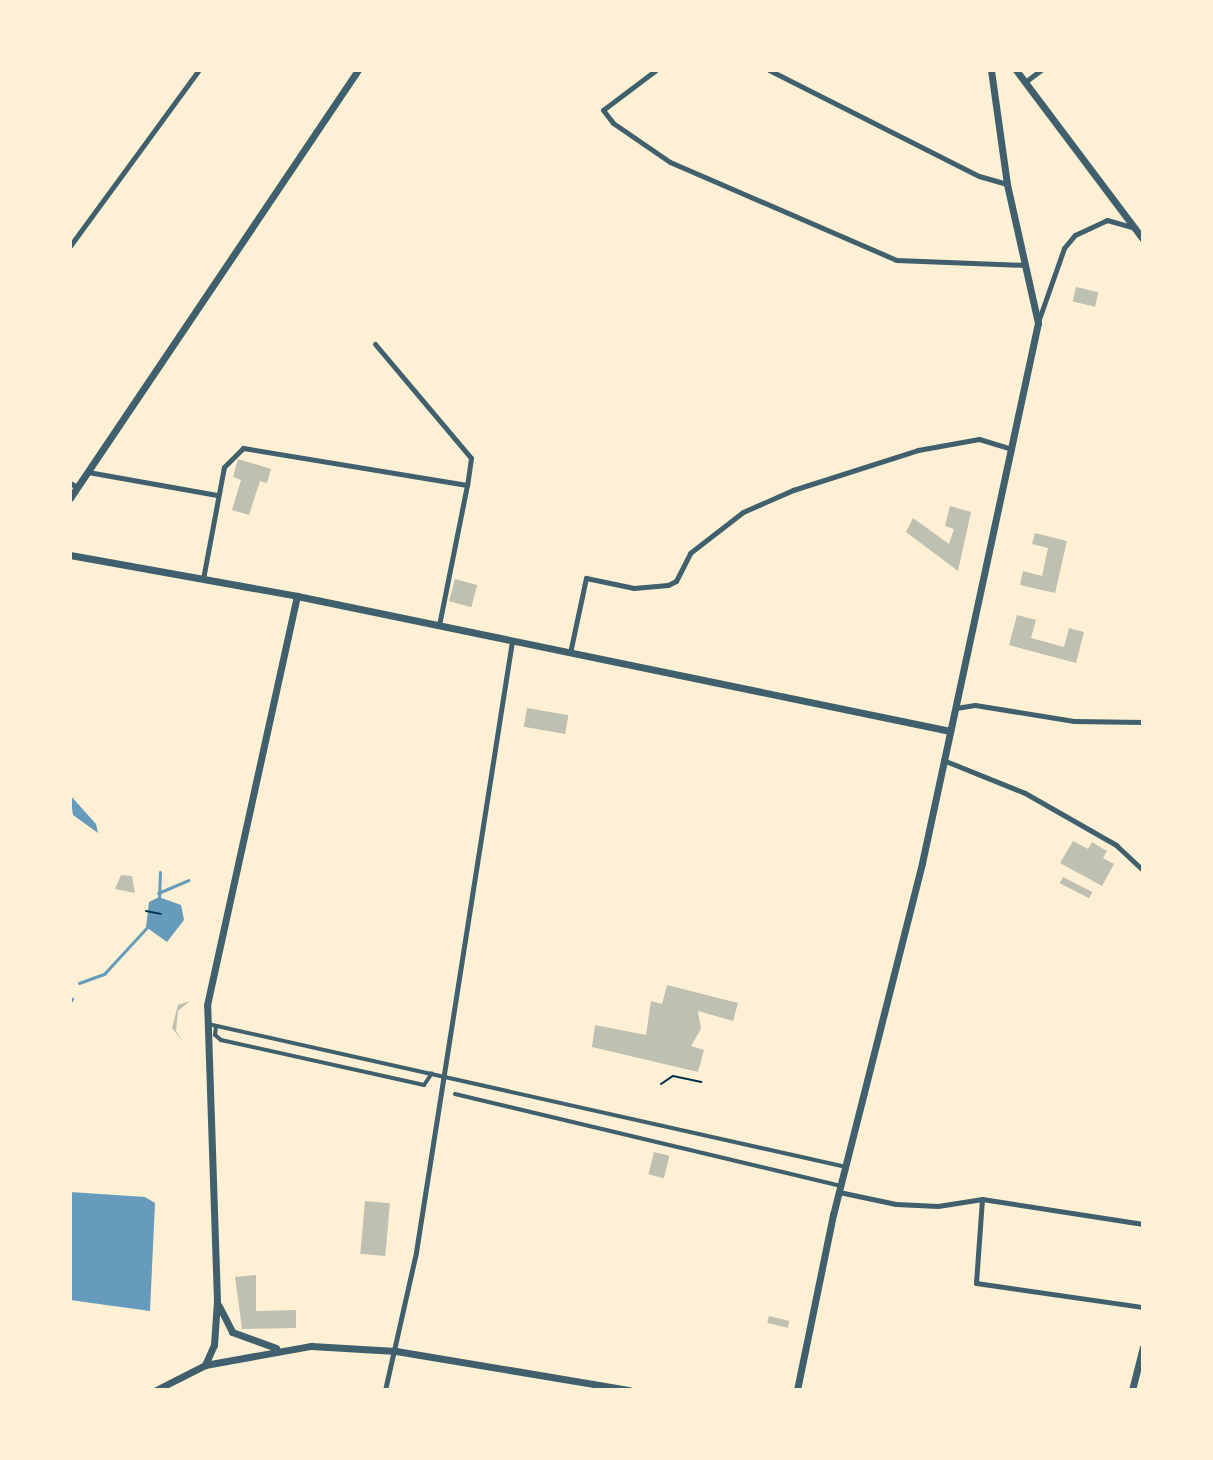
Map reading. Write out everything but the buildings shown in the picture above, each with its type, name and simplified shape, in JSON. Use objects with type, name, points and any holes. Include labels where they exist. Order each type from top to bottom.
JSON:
[{"type":"street","points":[[70,246],[199,70]]},
{"type":"street","points":[[70,498],[74,485],[88,472],[358,70]]},
{"type":"street","points":[[656,70],[603,110],[613,123],[670,162],[896,260],[1024,265]]},
{"type":"street","points":[[769,70],[979,176],[1007,184]]},
{"type":"street","points":[[991,70],[1007,184],[1038,323]]},
{"type":"street","points":[[1016,70],[1143,239]]},
{"type":"street","points":[[1025,82],[1041,70]]},
{"type":"street","points":[[797,1390],[840,1189],[950,731],[1038,323],[1064,248],[1075,235],[1107,220],[1134,228]]},
{"type":"street","points":[[375,344],[471,458],[439,625]]},
{"type":"street","points":[[570,653],[586,578],[634,588],[668,585],[676,581],[690,553],[743,512],[861,464],[979,439],[1012,449]]},
{"type":"street","points":[[203,579],[217,495],[228,457],[243,448],[467,485]]},
{"type":"street","points":[[88,472],[217,495]]},
{"type":"street","points":[[70,555],[297,596],[950,731]]},
{"type":"street","points":[[205,1365],[214,1345],[217,1301],[206,1023],[297,596]]},
{"type":"street","points":[[385,1390],[396,1351],[445,1076],[512,641]]},
{"type":"street","points":[[955,708],[975,705],[1074,721],[1143,722]]},
{"type":"street","points":[[943,760],[1025,793],[1116,845],[1143,870]]},
{"type":"street","points":[[206,1023],[846,1167]]},
{"type":"street","points":[[216,1026],[215,1035],[223,1040],[428,1086],[432,1073]]},
{"type":"street","points":[[223,1040],[229,1034],[227,1027]]},
{"type":"street","points":[[293,1055],[295,1042]]},
{"type":"street","points":[[344,1067],[347,1054]]},
{"type":"street","points":[[392,1078],[395,1065]]},
{"type":"street","points":[[455,1094],[896,1204],[938,1206],[982,1199],[1143,1224]]},
{"type":"street","points":[[982,1199],[976,1283],[1143,1307]]},
{"type":"street","points":[[217,1301],[232,1332],[281,1349]]},
{"type":"street","points":[[1132,1390],[1143,1347]]},
{"type":"street","points":[[156,1390],[205,1365],[281,1349],[396,1351],[630,1390]]},
{"type":"path","points":[[146,911],[161,914]]},
{"type":"path","points":[[661,1084],[673,1076],[701,1082]]},
{"type":"water","points":[[70,795],[96,824],[98,833],[73,815]]},
{"type":"water","points":[[159,897],[181,905],[184,920],[167,942],[146,927],[149,902]]},
{"type":"water","points":[[70,1192],[145,1197],[155,1203],[150,1311],[70,1300]]},
{"type":"waterway","points":[[159,900],[160,872]]},
{"type":"waterway","points":[[158,893],[188,880]]},
{"type":"waterway","points":[[79,983],[104,974],[149,925]]}]
